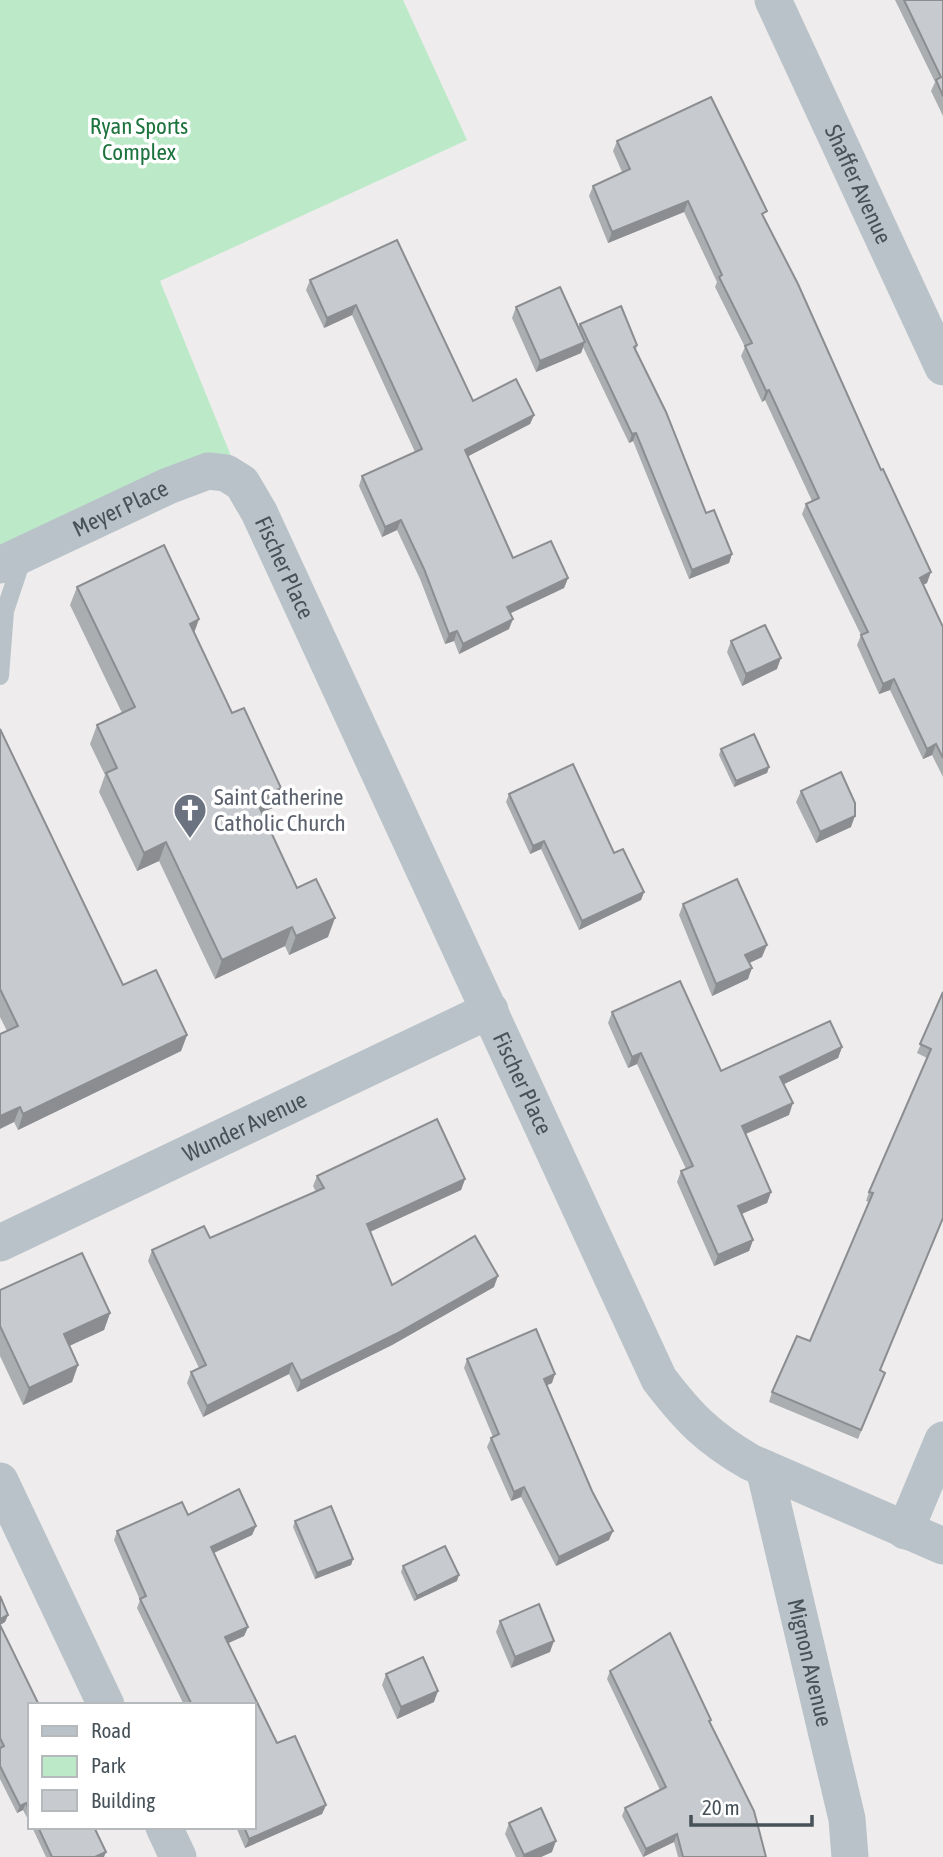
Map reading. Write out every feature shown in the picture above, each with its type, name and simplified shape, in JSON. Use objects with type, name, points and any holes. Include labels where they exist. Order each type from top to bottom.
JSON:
[{"type":"street","name":"Shaffer Avenue","points":[[773,0],[943,367]]},
{"type":"street","name":"Meyer Place","points":[[12,559],[168,486],[208,471],[226,473],[242,483]]},
{"type":"street","name":"Fischer Place","points":[[242,483],[259,512],[659,1379],[687,1416],[722,1446],[764,1468],[943,1546]]},
{"type":"street","name":"Wunder Avenue","points":[[0,1243],[490,1010]]},
{"type":"street","points":[[905,1531],[943,1440]]},
{"type":"street","name":"Mignon Avenue","points":[[764,1468],[847,1819],[850,1857]]},
{"type":"street","points":[[0,1481],[105,1703]]},
{"type":"street","points":[[165,1829],[178,1857]]},
{"type":"lane","points":[[0,676],[12,559]]},
{"type":"green space","name":"Ryan Sports Complex","points":[[0,0],[403,0],[467,140],[160,281],[242,483],[226,473],[0,565]]},
{"type":"building","points":[[904,0],[943,0],[943,96],[936,80],[941,77]]},
{"type":"building","points":[[711,97],[767,211],[762,214],[798,284],[881,470],[883,469],[931,572],[920,578],[943,627],[943,758],[936,744],[927,749],[894,679],[883,684],[861,635],[868,632],[806,504],[819,498],[769,390],[766,391],[745,346],[752,343],[719,277],[722,275],[688,201],[612,232],[593,186],[630,169],[617,141]]},
{"type":"building","points":[[397,240],[473,401],[516,379],[534,415],[465,450],[513,558],[551,541],[568,578],[507,607],[513,619],[463,644],[457,631],[449,634],[424,569],[401,520],[385,527],[362,476],[422,449],[356,305],[327,318],[310,280]]},
{"type":"building","points":[[560,287],[585,342],[540,361],[516,307]]},
{"type":"building","points":[[621,306],[637,345],[634,347],[666,412],[706,513],[714,510],[732,554],[692,570],[636,433],[632,434],[580,324]]},
{"type":"building","name":"Saint Catherine Catholic Church","points":[[164,545],[199,619],[190,624],[232,713],[244,708],[281,788],[256,800],[297,888],[316,879],[335,918],[296,936],[292,927],[222,960],[166,842],[144,853],[106,773],[117,768],[97,725],[135,707],[77,587]]},
{"type":"building","points":[[765,625],[781,658],[746,674],[731,641]]},
{"type":"building","points":[[0,729],[123,985],[156,970],[187,1035],[23,1114],[20,1107],[0,1116],[0,1034],[18,1026],[0,989]]},
{"type":"building","points":[[754,734],[769,767],[736,781],[721,749]]},
{"type":"building","points":[[573,764],[614,853],[623,849],[644,892],[582,921],[544,841],[533,846],[509,794]]},
{"type":"building","points":[[841,772],[855,803],[855,816],[820,832],[801,791]]},
{"type":"building","points":[[737,879],[767,945],[745,955],[752,968],[716,984],[683,904]]},
{"type":"building","points":[[680,981],[721,1071],[830,1021],[842,1047],[780,1077],[793,1103],[742,1126],[771,1192],[738,1206],[753,1240],[718,1255],[681,1171],[693,1166],[641,1053],[632,1057],[612,1012]]},
{"type":"building","points":[[943,992],[943,1218],[880,1370],[885,1373],[861,1430],[772,1392],[797,1336],[810,1341],[873,1193],[869,1192],[931,1049],[920,1044]]},
{"type":"building","points":[[437,1119],[465,1179],[367,1224],[392,1285],[475,1236],[498,1276],[396,1334],[301,1381],[292,1363],[207,1406],[191,1372],[206,1365],[152,1250],[204,1226],[210,1238],[324,1188],[317,1176]]},
{"type":"building","points":[[82,1253],[110,1313],[64,1334],[78,1365],[29,1388],[0,1326],[0,1290]]},
{"type":"building","points":[[536,1329],[555,1374],[544,1379],[592,1491],[613,1531],[559,1557],[524,1487],[514,1492],[491,1438],[499,1434],[467,1359]]},
{"type":"building","points":[[239,1489],[256,1526],[211,1547],[248,1627],[225,1637],[277,1743],[295,1736],[326,1805],[249,1839],[245,1829],[256,1829],[256,1703],[191,1703],[140,1599],[146,1596],[117,1531],[182,1502],[188,1515]]},
{"type":"building","points":[[331,1506],[353,1559],[317,1573],[295,1521]]},
{"type":"building","points":[[445,1546],[459,1575],[417,1596],[403,1566]]},
{"type":"building","points":[[0,1596],[8,1615],[0,1619]]},
{"type":"building","points":[[539,1604],[554,1641],[515,1657],[500,1621]]},
{"type":"building","points":[[0,1625],[38,1703],[28,1703],[28,1807],[26,1803],[20,1806],[0,1766],[0,1748],[4,1746],[0,1738]]},
{"type":"building","points":[[670,1633],[711,1720],[709,1721],[754,1811],[766,1857],[683,1857],[677,1834],[646,1849],[625,1808],[666,1787],[610,1671]]},
{"type":"building","points":[[423,1657],[438,1691],[401,1707],[386,1674]]},
{"type":"building","points":[[541,1808],[556,1841],[524,1855],[509,1823]]},
{"type":"building","points":[[39,1829],[95,1829],[106,1852],[95,1857],[52,1857]]},
{"type":"place","name":"Saint Catherine Catholic Church","points":[[190,840]]}]
